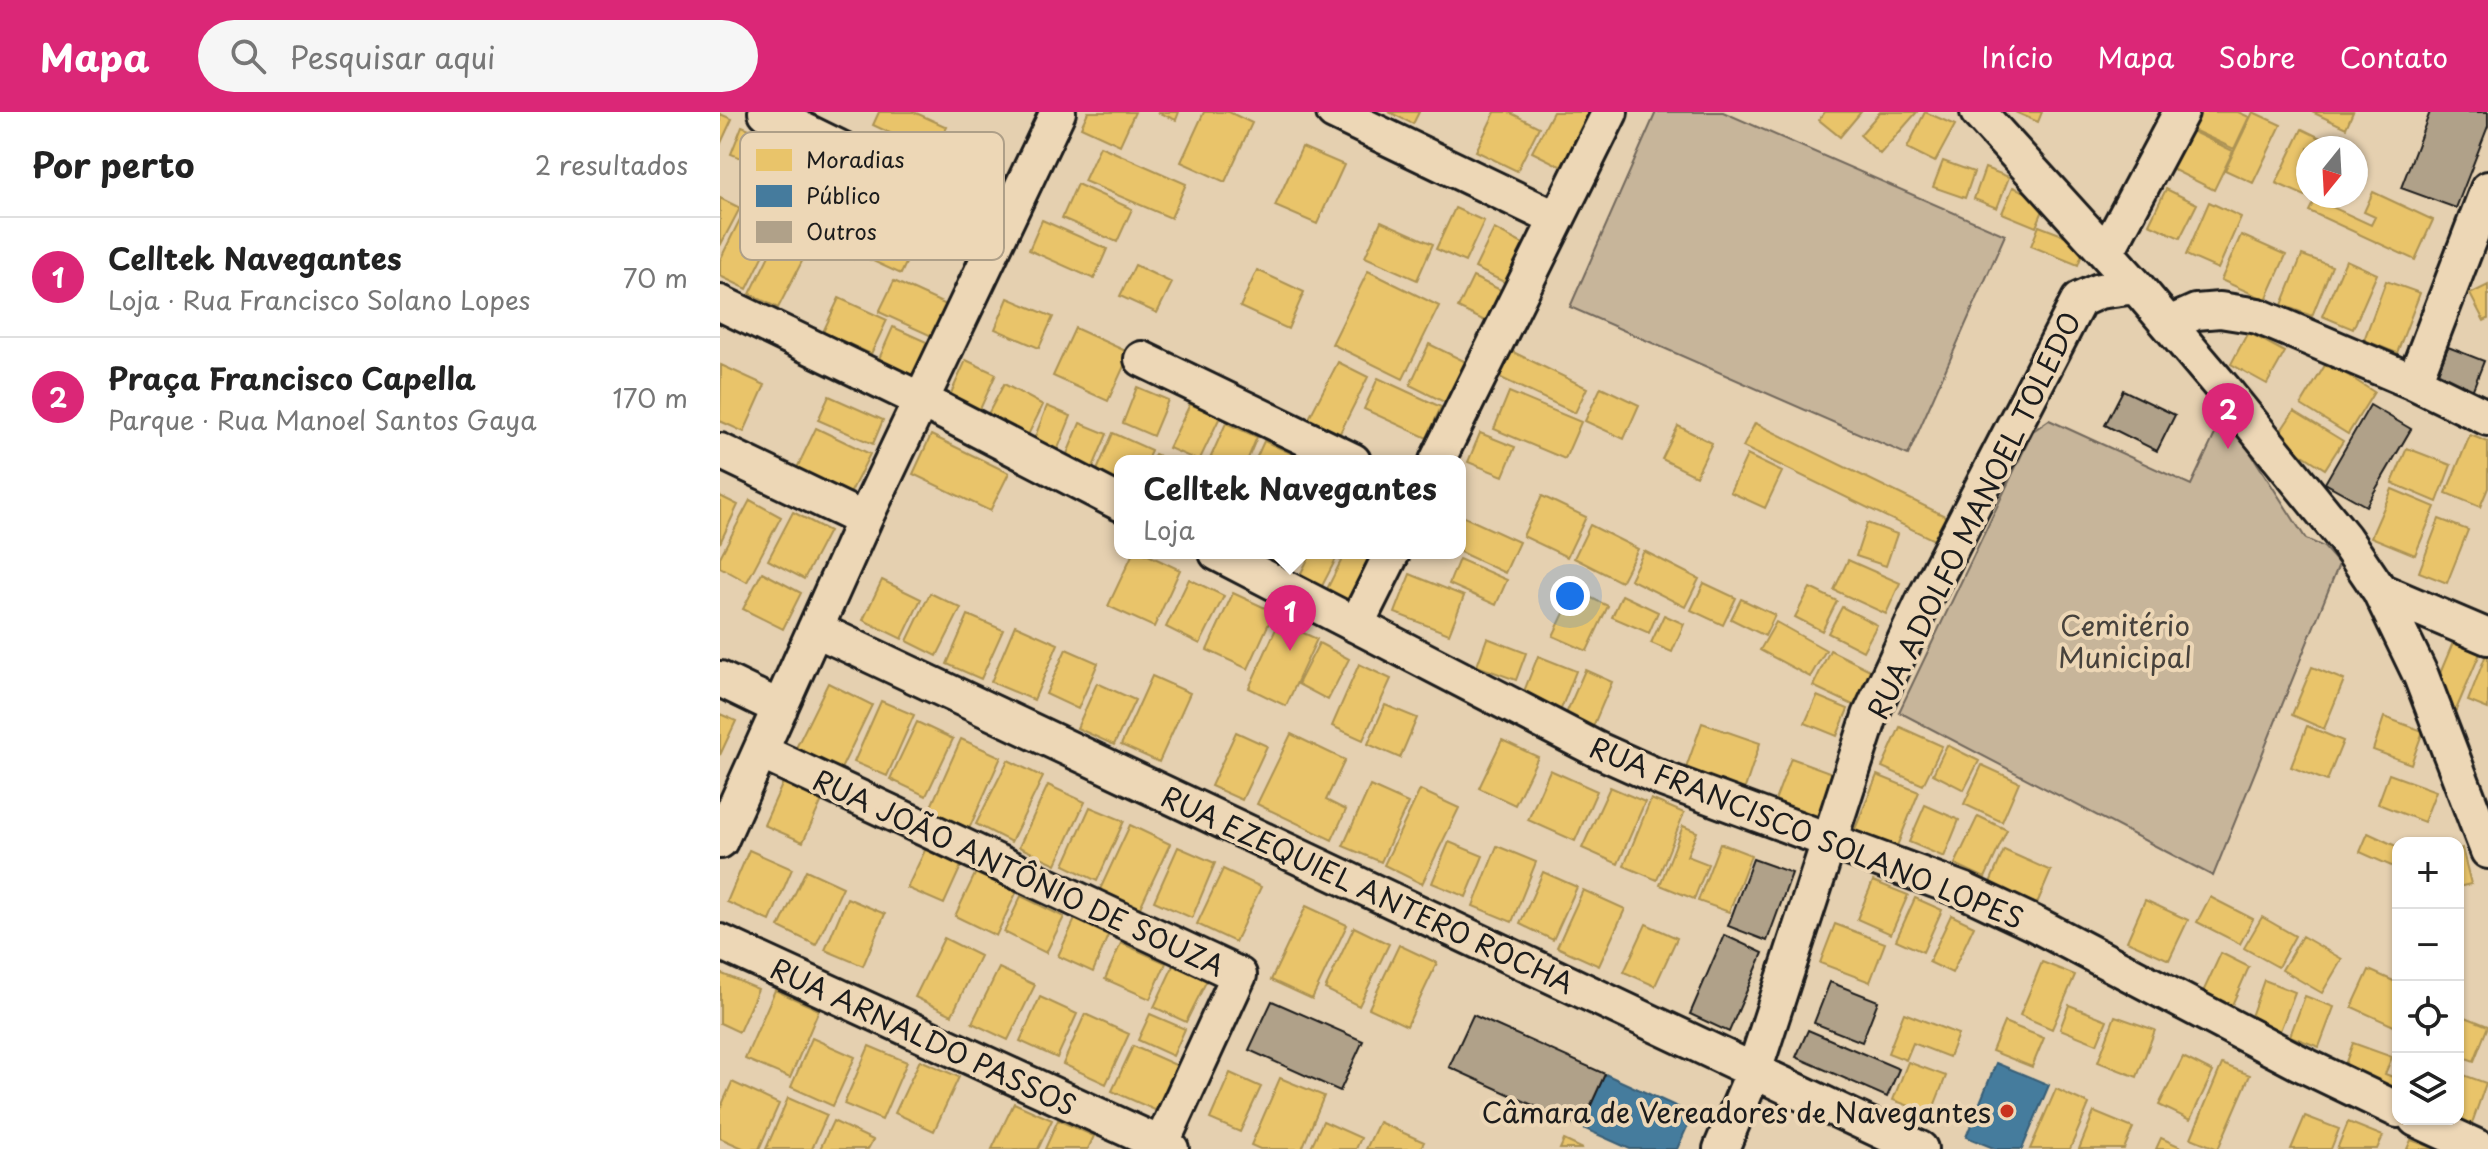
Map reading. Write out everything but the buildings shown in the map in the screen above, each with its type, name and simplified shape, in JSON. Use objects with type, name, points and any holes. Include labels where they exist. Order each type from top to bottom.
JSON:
[{"type":"street","points":[[766,112],[807,132]]},
{"type":"street","points":[[1004,224],[1058,112]]},
{"type":"street","points":[[1334,112],[1557,219]]},
{"type":"street","points":[[1440,455],[1610,112]]},
{"type":"street","points":[[1978,112],[2169,324],[2344,538],[2380,591],[2421,676],[2488,851]]},
{"type":"street","points":[[2106,253],[2181,112]]},
{"type":"street","points":[[2414,382],[2488,189]]},
{"type":"street","points":[[720,841],[864,520],[987,260]]},
{"type":"street","name":"RUA ADOLFO MANOEL TOLEDO","points":[[1721,1149],[1754,1071],[1870,716],[1899,650],[2079,300],[2099,291],[2136,286]]},
{"type":"street","points":[[720,303],[921,400],[1114,500]]},
{"type":"street","points":[[2169,324],[2196,312],[2220,310],[2258,316],[2414,382],[2488,418]]},
{"type":"street","points":[[1142,359],[1341,455]]},
{"type":"street","points":[[720,451],[864,520]]},
{"type":"street","name":"RUA FRANCISCO SOLANO LOPES","points":[[1229,559],[1596,749],[1677,784],[1999,906],[2300,1063],[2392,1107]]},
{"type":"street","points":[[1356,625],[1389,559]]},
{"type":"street","points":[[2380,591],[2488,637]]},
{"type":"street","name":"RUA EZEQUIEL ANTERO ROCHA","points":[[815,629],[1920,1149]]},
{"type":"street","points":[[720,679],[780,708]]},
{"type":"street","name":"RUA JOÃO ANTÔNIO DE SOUZA","points":[[761,752],[1239,975],[1164,1147]]},
{"type":"street","name":"RUA ARNALDO PASSOS","points":[[720,942],[1164,1147]]},
{"type":"street","points":[[2429,1125],[2481,1149]]},
{"type":"green space","points":[[1656,112],[1723,112],[2005,235],[1908,455],[1570,307]]},
{"type":"green space","name":"Cemitério Municipal","points":[[2225,413],[2306,539],[2324,547],[2339,564],[2213,876],[1899,712],[2033,431],[2049,420],[2191,485]]},
{"type":"place","name":"Praça Francisco Capella","points":[[2228,449]]},
{"type":"place","name":"Celltek Navegantes","points":[[1290,651]]},
{"type":"place","name":"Câmara de Vereadores de Navegantes","points":[[2007,1111]]}]
